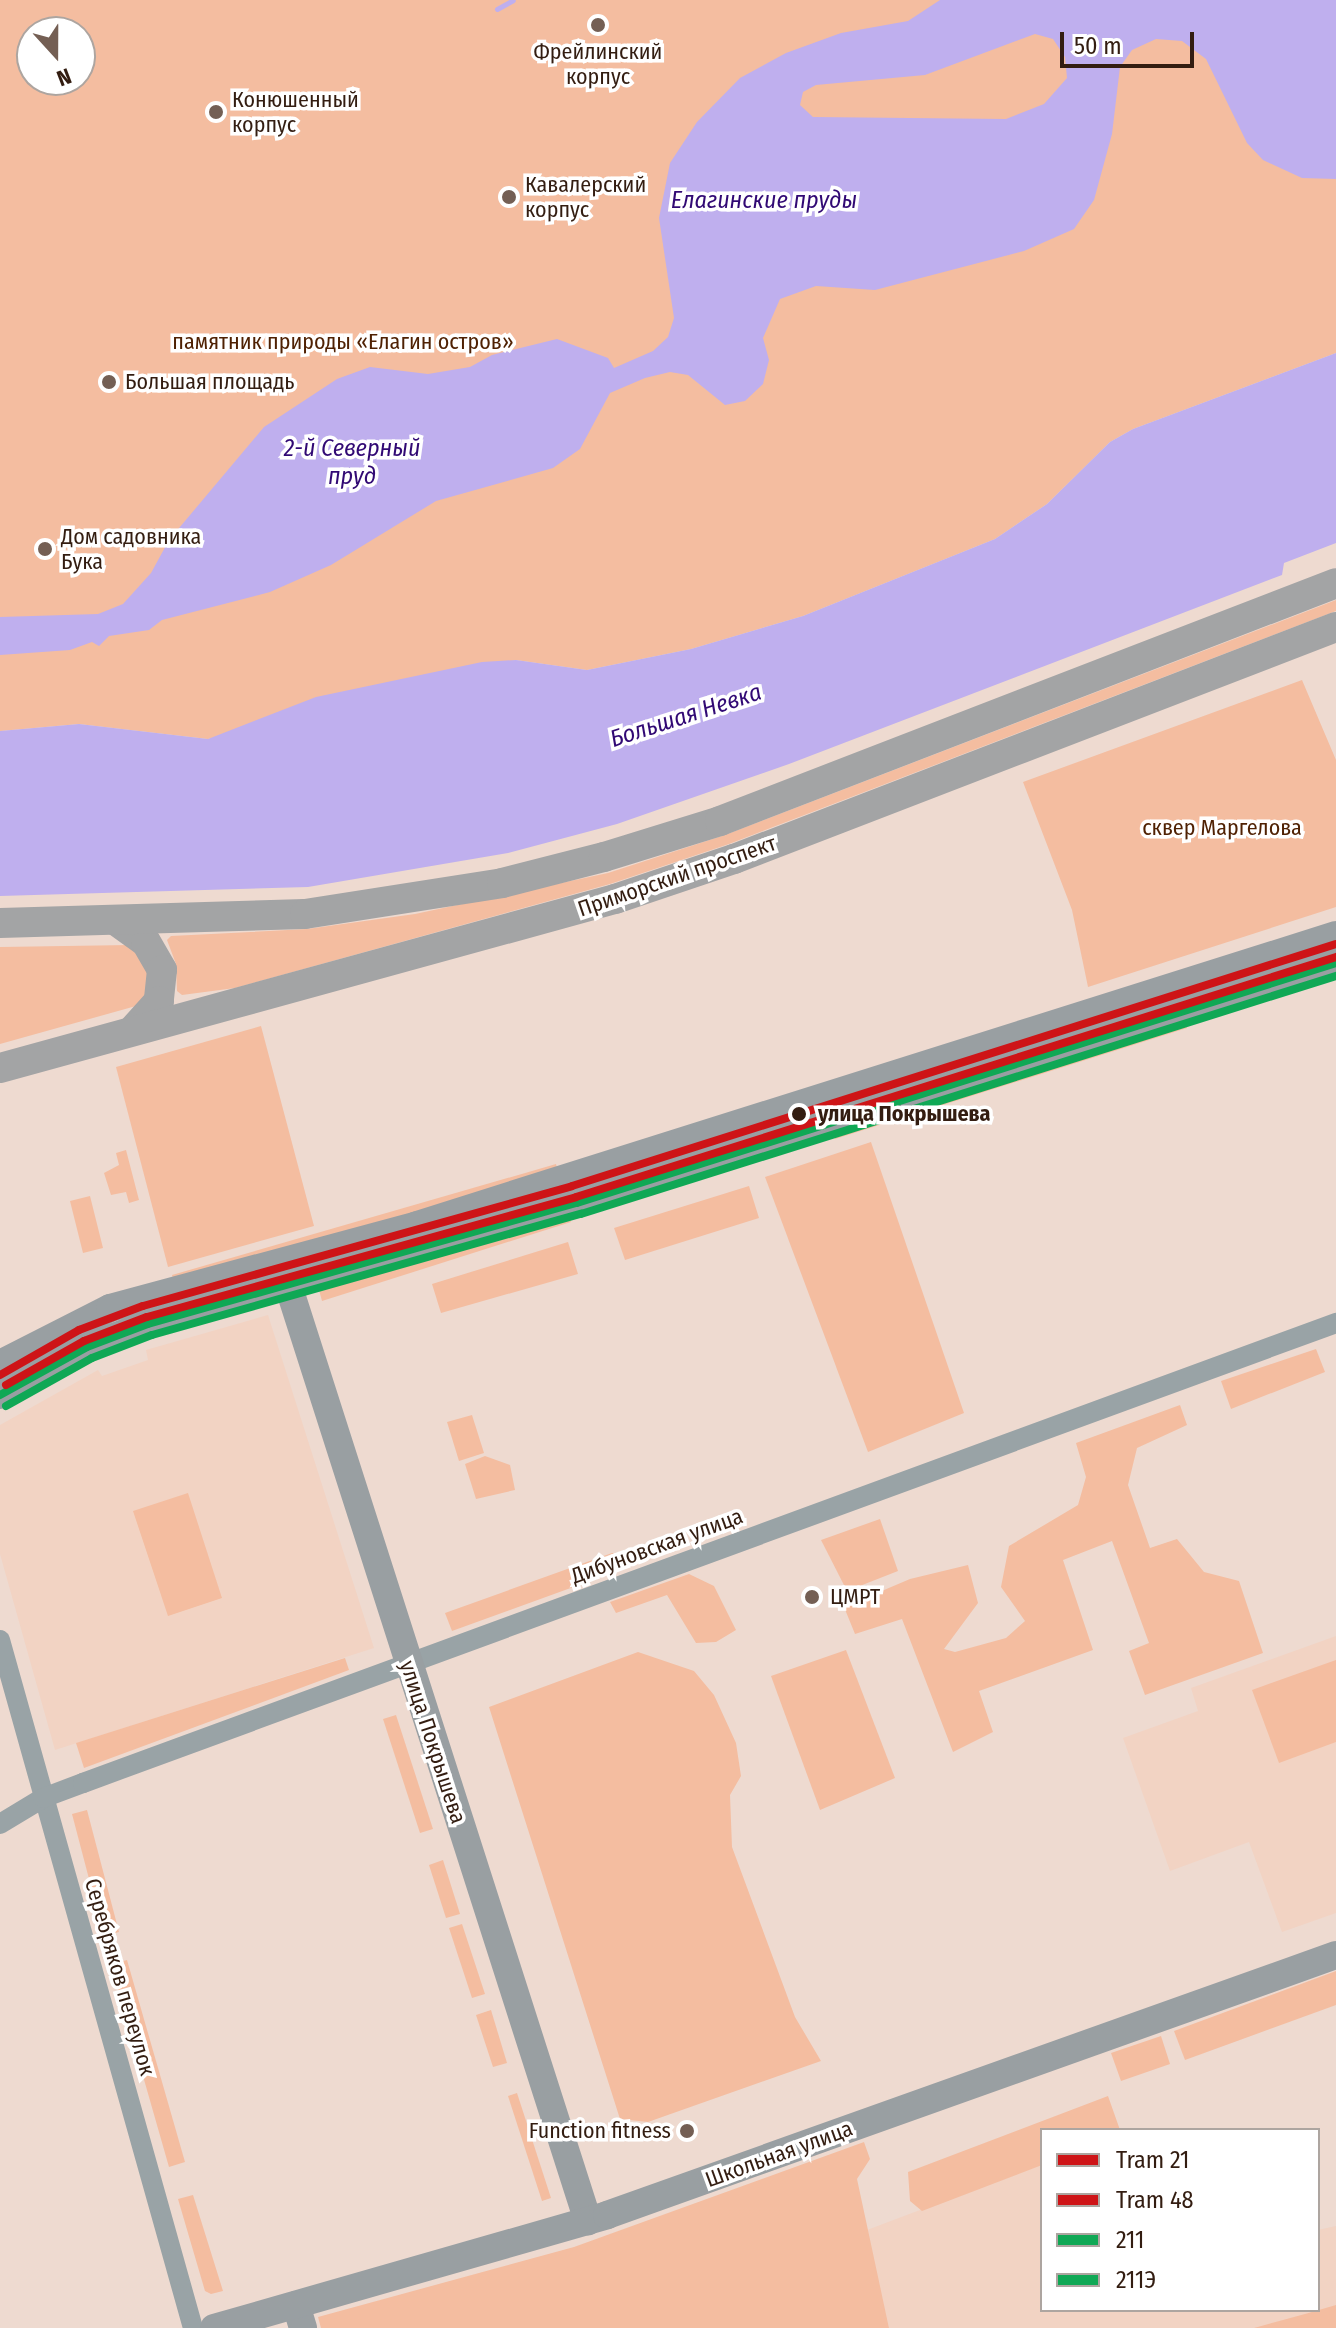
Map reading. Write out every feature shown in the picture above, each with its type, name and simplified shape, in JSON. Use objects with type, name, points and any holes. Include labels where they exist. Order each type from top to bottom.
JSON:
[{"type":"main road","name":"Приморский проспект","points":[[0,923],[118,922],[305,914],[502,883],[604,857],[720,821],[1336,583]]},
{"type":"main road","name":"Приморский проспект","points":[[0,1068],[630,894],[1336,627]]},
{"type":"main road","points":[[118,922],[146,942],[162,970],[159,1001],[132,1031]]},
{"type":"main road","points":[[0,1395],[117,1334],[417,1225],[1336,935]]},
{"type":"main road","points":[[0,1364],[110,1308],[285,1274],[577,1203],[1336,963]]},
{"type":"main road","name":"улица Покрышева","points":[[285,1274],[588,2221]]},
{"type":"main road","name":"Школьная улица","points":[[214,2328],[300,2316],[588,2221],[1336,1955]]},
{"type":"street","name":"Дибуновская улица","points":[[0,1824],[43,1798],[1336,1323]]},
{"type":"street","name":"Серебряков переулок","points":[[0,1640],[193,2328]]},
{"type":"shaded area","points":[[268,1315],[374,1648],[55,1750],[0,1554],[0,1425],[98,1370],[102,1376],[148,1360],[146,1350]]},
{"type":"shaded area","points":[[1336,1636],[1336,1913],[1282,1932],[1249,1842],[1170,1871],[1123,1738],[1198,1711],[1191,1688]]},
{"type":"shaded area","points":[[1040,2165],[1040,2312],[1320,2312],[1320,2230],[1336,2226],[1336,2328],[889,2328],[867,2230]]},
{"type":"green space","name":"памятник природы «Елагин остров»","points":[[0,0],[1336,0],[1336,353],[1133,429],[1110,442],[1047,504],[995,539],[803,616],[691,649],[587,670],[516,660],[208,739],[79,724],[0,731]]},
{"type":"green space","points":[[1336,600],[1336,611],[729,844],[610,884],[235,988],[182,995],[177,991],[176,964],[167,940],[171,936],[307,929],[415,914],[608,873],[725,835]]},
{"type":"green space","name":"сквер Маргелова","points":[[1302,680],[1336,760],[1336,907],[1088,987],[1072,910],[1023,782]]},
{"type":"green space","points":[[130,945],[142,951],[155,987],[136,1006],[0,1044],[0,947]]},
{"type":"green space","points":[[1184,1018],[1187,1028],[835,1139],[832,1129]]},
{"type":"green space","points":[[261,1026],[314,1226],[168,1267],[116,1067]]},
{"type":"green space","points":[[871,1142],[964,1413],[868,1452],[765,1177]]},
{"type":"green space","points":[[126,1150],[139,1200],[129,1203],[126,1192],[111,1195],[104,1173],[119,1165],[116,1153]]},
{"type":"green space","points":[[556,1164],[559,1175],[174,1283],[172,1275]]},
{"type":"green space","points":[[749,1186],[759,1218],[625,1260],[614,1228]]},
{"type":"green space","points":[[90,1196],[103,1248],[83,1253],[70,1201]]},
{"type":"green space","points":[[567,1213],[571,1222],[322,1301],[319,1290]]},
{"type":"green space","points":[[568,1242],[578,1274],[441,1313],[432,1284]]},
{"type":"green space","points":[[1316,1349],[1325,1372],[1231,1409],[1221,1381]]},
{"type":"green space","points":[[1180,1405],[1187,1425],[1137,1448],[1128,1485],[1150,1548],[1177,1539],[1204,1572],[1239,1581],[1263,1653],[1145,1695],[1129,1651],[1149,1643],[1112,1541],[1063,1560],[1093,1650],[979,1691],[993,1732],[953,1752],[902,1619],[855,1634],[844,1607],[910,1579],[968,1565],[978,1603],[944,1649],[955,1652],[1006,1638],[1025,1621],[1001,1587],[1009,1546],[1078,1505],[1086,1477],[1076,1443]]},
{"type":"green space","points":[[472,1415],[484,1453],[459,1461],[447,1422]]},
{"type":"green space","points":[[485,1456],[510,1465],[515,1490],[476,1499],[465,1464]]},
{"type":"green space","points":[[188,1493],[222,1598],[168,1616],[133,1511]]},
{"type":"green space","points":[[880,1519],[898,1571],[847,1591],[821,1540]]},
{"type":"green space","points":[[612,1553],[630,1554],[634,1565],[452,1631],[445,1613]]},
{"type":"green space","points":[[689,1574],[714,1586],[736,1630],[716,1642],[696,1643],[667,1595],[616,1613],[610,1602]]},
{"type":"green space","points":[[846,1650],[895,1778],[820,1810],[771,1676]]},
{"type":"green space","points":[[638,1652],[694,1671],[714,1695],[736,1743],[741,1776],[730,1795],[732,1847],[795,2017],[821,2061],[648,2122],[620,2119],[489,1707]]},
{"type":"green space","points":[[345,1658],[349,1670],[84,1768],[76,1743]]},
{"type":"green space","points":[[1336,1660],[1336,1742],[1279,1763],[1252,1690]]},
{"type":"green space","points":[[396,1715],[433,1829],[420,1833],[383,1719]]},
{"type":"green space","points":[[87,1810],[119,1932],[104,1936],[72,1814]]},
{"type":"green space","points":[[443,1860],[460,1914],[446,1918],[429,1865]]},
{"type":"green space","points":[[462,1924],[485,1994],[472,1998],[449,1928]]},
{"type":"green space","points":[[127,1960],[185,2162],[169,2167],[111,1964]]},
{"type":"green space","points":[[1336,1971],[1336,2005],[1185,2060],[1174,2031]]},
{"type":"green space","points":[[491,2010],[507,2063],[493,2067],[476,2015]]},
{"type":"green space","points":[[1161,2036],[1170,2064],[1121,2081],[1111,2053]]},
{"type":"green space","points":[[517,2093],[551,2198],[542,2201],[508,2096]]},
{"type":"green space","points":[[1108,2096],[1119,2128],[1040,2128],[1040,2166],[922,2211],[910,2201],[908,2172]]},
{"type":"green space","points":[[864,2142],[870,2159],[857,2179],[889,2328],[321,2328],[318,2317],[574,2247]]},
{"type":"green space","points":[[193,2195],[223,2291],[211,2294],[205,2291],[178,2199]]},
{"type":"green space","points":[[1336,2305],[1336,2328],[1254,2328],[1320,2312]]},
{"type":"water","name":"Елагинские пруды","points":[[940,0],[1336,0],[1336,179],[1302,178],[1263,160],[1247,143],[1206,59],[1182,41],[1156,39],[1132,50],[1120,67],[1112,134],[1094,200],[1074,229],[1024,251],[875,290],[816,286],[780,299],[763,338],[769,360],[763,384],[745,401],[725,405],[688,375],[670,372],[645,378],[610,393],[580,449],[553,468],[436,501],[331,565],[270,592],[162,620],[149,630],[109,636],[99,646],[92,642],[70,650],[0,655],[0,617],[98,614],[123,604],[151,573],[169,540],[264,427],[337,379],[370,367],[428,374],[470,367],[492,355],[557,339],[608,358],[614,368],[653,351],[668,337],[674,318],[659,218],[670,163],[697,122],[740,78],[786,53],[841,33],[908,21]],"holes":[[[1035,34],[1053,39],[1065,57],[1067,78],[1044,104],[1006,119],[813,117],[800,105],[803,92],[816,85],[925,75]]]},
{"type":"water","name":"Большая Невка","points":[[1336,353],[1336,543],[1284,563],[1282,575],[789,764],[617,824],[508,853],[308,887],[0,896],[0,731],[79,724],[208,739],[316,697],[482,662],[516,660],[587,670],[691,649],[803,616],[995,539],[1047,504],[1110,442],[1133,429]]},
{"type":"waterway","points":[[497,9],[513,0]]},
{"type":"tram line","name":"21","points":[[0,1375],[79,1330],[143,1306],[572,1186],[1336,944]]},
{"type":"tram line","name":"48","points":[[6,1385],[84,1341],[147,1317],[576,1197],[1336,957]]},
{"type":"transit line","name":"211","points":[[0,1395],[87,1347],[148,1324],[577,1203],[1336,963]]},
{"type":"transit line","name":"211Э","points":[[6,1406],[92,1358],[152,1335],[581,1214],[1336,976]]},
{"type":"place","name":"Фрейлинский корпус","points":[[598,25]]},
{"type":"place","name":"Конюшенный корпус","points":[[216,112]]},
{"type":"place","name":"Кавалерский корпус","points":[[509,197]]},
{"type":"place","name":"Большая площадь","points":[[109,382]]},
{"type":"place","name":"Дом садовника Бука","points":[[45,549]]},
{"type":"place","name":"улица Покрышева","points":[[799,1114]]},
{"type":"place","name":"ЦМРТ","points":[[812,1597]]},
{"type":"place","name":"Function fitness","points":[[687,2131]]},
{"type":"water label","name":"2-й Северный пруд","points":[[352,463]]}]
